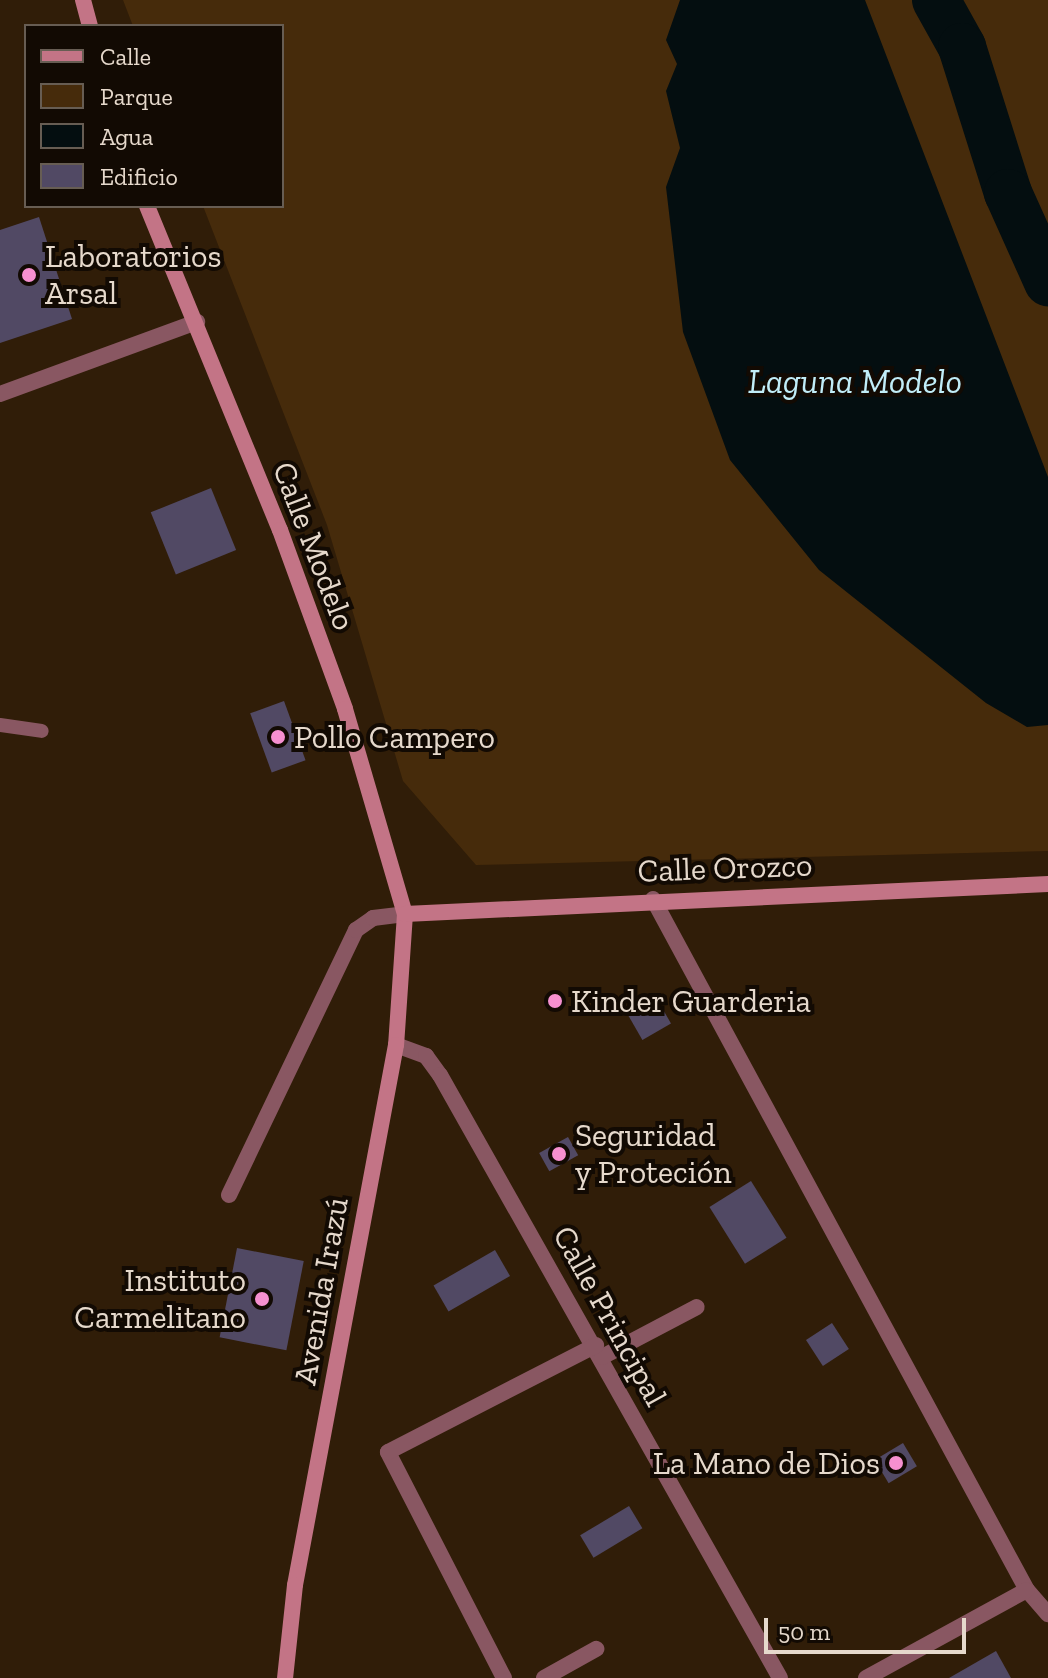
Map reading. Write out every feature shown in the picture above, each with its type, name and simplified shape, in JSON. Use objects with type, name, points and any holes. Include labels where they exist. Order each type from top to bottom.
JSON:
[{"type":"street","points":[[83,0],[89,24]]},
{"type":"street","name":"Calle Modelo","points":[[148,208],[197,322],[345,709],[405,914]]},
{"type":"street","points":[[0,394],[197,322]]},
{"type":"street","name":"Calle Orozco","points":[[405,914],[653,899],[1048,884]]},
{"type":"street","points":[[653,899],[1027,1590],[1048,1614]]},
{"type":"street","points":[[229,1195],[356,930],[373,918],[405,914]]},
{"type":"street","name":"Avenida Irazú","points":[[285,1678],[295,1585],[396,1045],[405,914]]},
{"type":"street","name":"Calle Principal","points":[[396,1045],[426,1056],[440,1075],[599,1351],[780,1678]]},
{"type":"street","points":[[504,1678],[388,1452],[697,1307]]},
{"type":"street","points":[[866,1678],[1027,1590]]},
{"type":"street","points":[[544,1678],[596,1649]]},
{"type":"lane","points":[[0,725],[42,731]]},
{"type":"green space","points":[[123,0],[1048,0],[1048,851],[476,865],[403,781],[327,525],[204,208],[284,208],[284,24],[132,24]]},
{"type":"water","name":"Laguna Modelo","points":[[680,0],[865,0],[1048,477],[1048,725],[1027,727],[986,703],[819,570],[730,460],[683,332],[666,187],[680,148],[666,91],[677,64],[666,40]]},
{"type":"building","name":"Laboratorios Arsal","points":[[39,217],[72,319],[0,343],[0,230]]},
{"type":"building","points":[[211,488],[236,550],[176,574],[151,512]]},
{"type":"building","name":"Pollo Campero","points":[[284,701],[306,760],[272,773],[250,713]]},
{"type":"building","points":[[654,994],[671,1023],[642,1040],[625,1010]]},
{"type":"building","name":"Seguridad y Proteción","points":[[568,1137],[578,1155],[549,1171],[539,1153]]},
{"type":"building","points":[[751,1181],[787,1238],[745,1264],[709,1207]]},
{"type":"building","name":"Instituto Carmelitano","points":[[237,1248],[304,1261],[286,1350],[220,1337]]},
{"type":"building","points":[[495,1250],[510,1276],[449,1311],[434,1286]]},
{"type":"building","points":[[832,1323],[849,1349],[823,1366],[806,1340]]},
{"type":"building","name":"La Mano de Dios","points":[[903,1443],[917,1466],[889,1483],[875,1460]]},
{"type":"building","points":[[629,1506],[642,1528],[594,1558],[580,1535]]},
{"type":"building","points":[[996,1651],[1011,1678],[949,1678]]},
{"type":"waterway","points":[[936,0],[962,47],[1008,193],[1048,282]]},
{"type":"place","name":"Laboratorios Arsal","points":[[29,275]]},
{"type":"place","name":"Pollo Campero","points":[[278,737]]},
{"type":"place","name":"Kinder Guarderia","points":[[555,1001]]},
{"type":"place","name":"Seguridad y Proteción","points":[[559,1154]]},
{"type":"place","name":"Instituto Carmelitano","points":[[262,1299]]},
{"type":"place","name":"La Mano de Dios","points":[[896,1463]]}]
